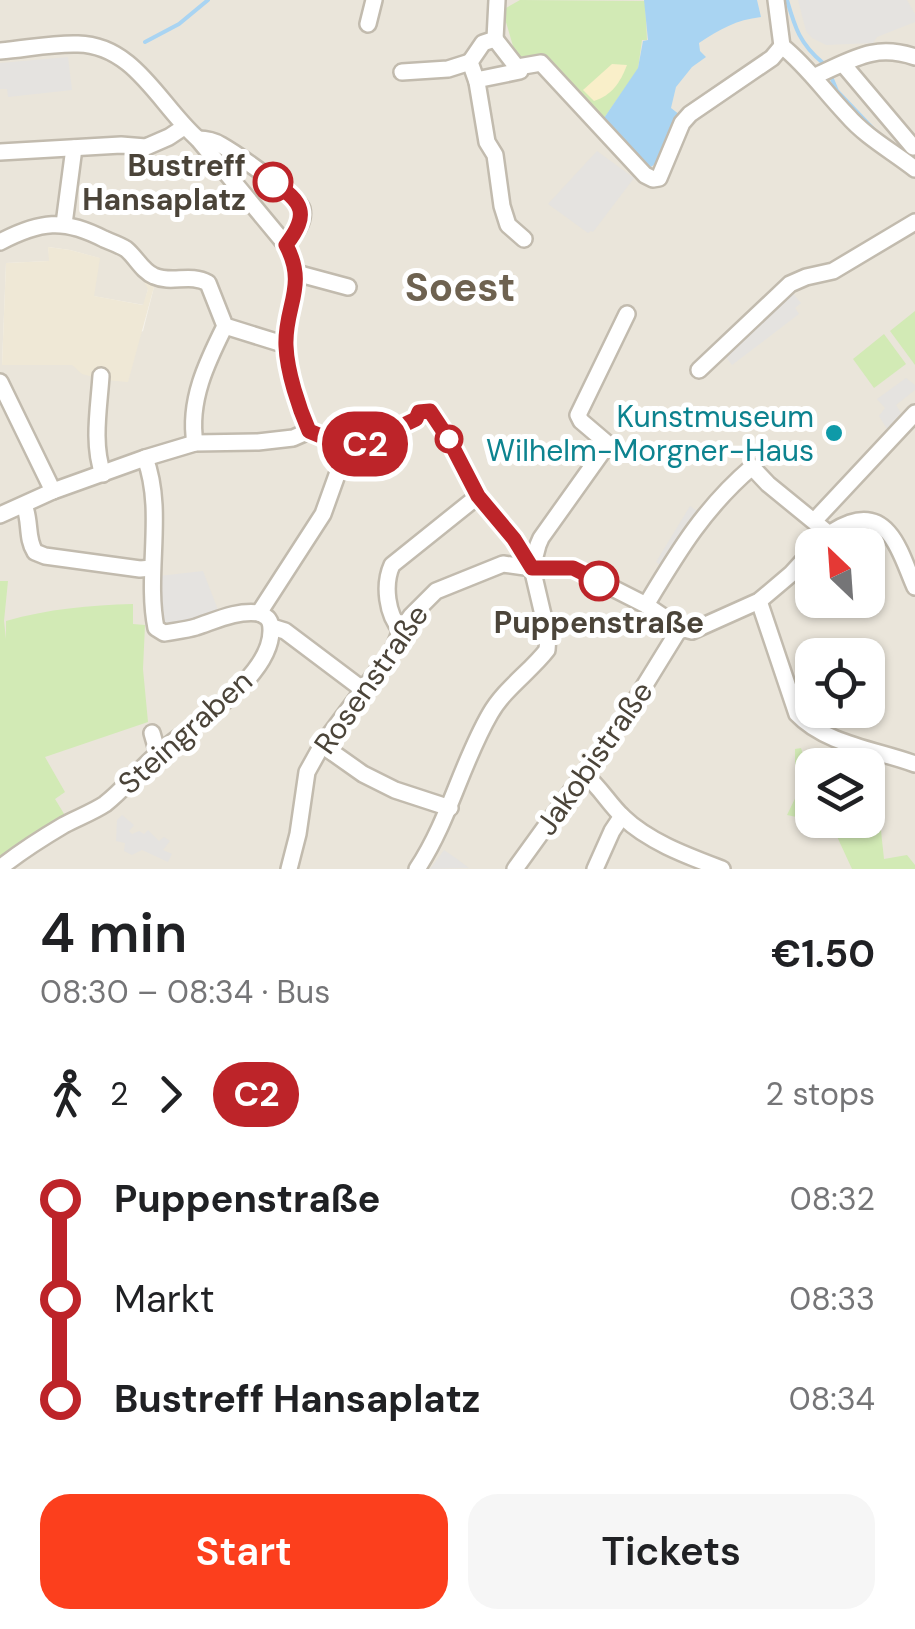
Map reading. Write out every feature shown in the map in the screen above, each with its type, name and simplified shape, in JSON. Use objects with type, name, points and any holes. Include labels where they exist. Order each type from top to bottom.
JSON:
[{"type":"street","points":[[368,24],[374,0]]},
{"type":"street","points":[[477,82],[520,71],[495,38],[497,0]]},
{"type":"street","points":[[776,0],[777,52]]},
{"type":"street","points":[[402,72],[470,62],[483,43],[495,38]]},
{"type":"street","points":[[0,50],[79,44],[120,57],[198,139],[295,261],[296,280],[286,345],[299,408],[309,431],[347,447],[323,514],[259,613]]},
{"type":"street","points":[[815,76],[881,50],[915,57]]},
{"type":"street","points":[[518,67],[541,63],[646,175],[660,178],[682,122],[777,52]]},
{"type":"street","points":[[777,52],[804,64],[848,117],[915,168]]},
{"type":"street","points":[[470,62],[487,142],[495,155],[502,206],[508,225],[524,239]]},
{"type":"street","points":[[843,64],[913,147]]},
{"type":"street","points":[[0,152],[146,147],[184,127]]},
{"type":"street","points":[[198,139],[220,144],[298,202],[302,216],[286,245]]},
{"type":"street","points":[[64,224],[74,148]]},
{"type":"street","points":[[699,370],[790,284],[833,272],[915,222]]},
{"type":"street","points":[[0,242],[21,231],[71,224],[126,249],[155,277],[192,277],[208,283],[225,326],[196,390],[195,443]]},
{"type":"street","points":[[296,280],[348,286]]},
{"type":"street","points":[[417,869],[450,808],[492,711],[547,650],[548,636],[532,568],[541,538],[608,444],[578,415],[627,314]]},
{"type":"street","points":[[225,326],[286,345]]},
{"type":"street","points":[[101,376],[98,430],[103,474]]},
{"type":"street","points":[[0,382],[52,491]]},
{"type":"street","points":[[814,520],[915,413]]},
{"type":"street","points":[[0,516],[52,491],[195,443],[258,442],[293,438],[309,431]]},
{"type":"street","points":[[144,458],[153,501],[156,628],[164,633],[226,616],[259,613],[267,616],[272,628],[285,630],[362,689]]},
{"type":"street","points":[[646,605],[676,552],[709,510],[752,468],[814,520],[816,528]]},
{"type":"street","points":[[402,630],[394,622],[388,597],[387,577],[392,565],[478,496]]},
{"type":"street","points":[[24,505],[29,517],[30,544],[35,552],[152,568]]},
{"type":"street","points":[[844,528],[853,522],[876,522],[905,540],[915,587]]},
{"type":"street","name":"Rosenstraße","points":[[289,869],[308,772],[322,745],[393,650],[423,602],[448,585],[503,564],[532,568]]},
{"type":"street","points":[[532,568],[573,568],[692,632],[759,601],[795,571]]},
{"type":"street","points":[[759,601],[797,714],[810,728],[915,764]]},
{"type":"street","name":"Steingraben","points":[[0,868],[64,825],[104,804],[250,678],[268,650],[272,628]]},
{"type":"street","name":"Jakobistraße","points":[[516,869],[585,775],[680,628]]},
{"type":"street","points":[[152,733],[158,754]]},
{"type":"street","points":[[322,745],[363,774],[395,790],[450,808]]},
{"type":"street","points":[[585,775],[643,833],[687,863],[722,869]]},
{"type":"street","points":[[595,869],[622,816]]},
{"type":"shaded area","points":[[0,0],[915,0],[915,869],[0,869]],"holes":[[[48,247],[99,258],[93,296],[144,305],[148,289],[154,287],[143,331],[72,365],[2,364],[6,263],[50,261]]]},
{"type":"shaded area","points":[[798,0],[907,0],[915,22],[877,37],[873,43],[826,45],[806,31]]},
{"type":"shaded area","points":[[68,57],[72,90],[8,97],[7,89],[0,89],[0,63]]},
{"type":"shaded area","points":[[597,151],[634,178],[593,232],[588,233],[548,204]]},
{"type":"shaded area","points":[[48,247],[100,258],[94,296],[143,305],[148,289],[144,282],[154,287],[128,382],[82,374],[72,365],[2,365],[6,263],[49,261]]},
{"type":"shaded area","points":[[791,291],[801,303],[795,308],[799,314],[732,365],[722,352]]},
{"type":"shaded area","points":[[906,378],[915,390],[896,405],[901,413],[887,429],[879,416],[885,408],[877,399]]},
{"type":"shaded area","points":[[690,506],[697,511],[663,567],[656,562]]},
{"type":"shaded area","points":[[203,571],[220,615],[168,627],[161,623],[159,576]]},
{"type":"shaded area","points":[[122,815],[134,825],[129,831],[132,834],[148,830],[159,841],[164,837],[170,841],[163,850],[172,854],[168,862],[142,850],[132,855],[124,851],[125,843],[116,841],[117,820]]},
{"type":"shaded area","points":[[444,850],[457,859],[469,868],[430,869]]},
{"type":"green space","points":[[520,0],[645,1],[647,40],[642,40],[638,69],[600,124],[541,56],[518,63],[503,12]]},
{"type":"green space","points":[[915,311],[915,365],[890,331]]},
{"type":"green space","points":[[884,334],[906,364],[874,388],[853,359]]},
{"type":"green space","points":[[0,581],[8,581],[4,621],[6,639],[6,621],[69,608],[133,604],[133,624],[145,625],[143,669],[148,722],[45,757],[65,792],[55,799],[66,817],[0,861]]},
{"type":"green space","points":[[795,798],[795,817],[787,815]]},
{"type":"green space","points":[[838,838],[882,838],[884,859],[907,855],[915,865],[915,869],[852,869]]},
{"type":"sand","points":[[612,64],[627,65],[615,88],[594,101],[583,90]]},
{"type":"water","points":[[644,0],[757,0],[761,17],[728,26],[699,43],[706,57],[676,87],[671,108],[680,115],[658,162],[648,169],[600,124],[638,68],[643,41],[648,40]]},
{"type":"waterway","points":[[145,42],[179,24],[208,0]]},
{"type":"waterway","points":[[787,0],[799,35],[823,63]]},
{"type":"waterway","points":[[832,79],[837,91],[876,132]]},
{"type":"bus line","name":"C2","points":[[273,182],[302,209],[295,234],[286,245],[295,261],[296,287],[286,345],[299,408],[309,431],[347,447],[364,444],[416,419],[419,412],[430,411],[478,496],[532,568],[573,568],[599,581]]},
{"type":"place","name":"Bustreff Hansaplatz","points":[[273,182]]},
{"type":"place","name":"Kunstmuseum Wilhelm-Morgner-Haus","points":[[834,433]]},
{"type":"place","name":"Puppenstraße","points":[[599,581]]},
{"type":"district","name":"Soest","points":[[460,287]]}]
